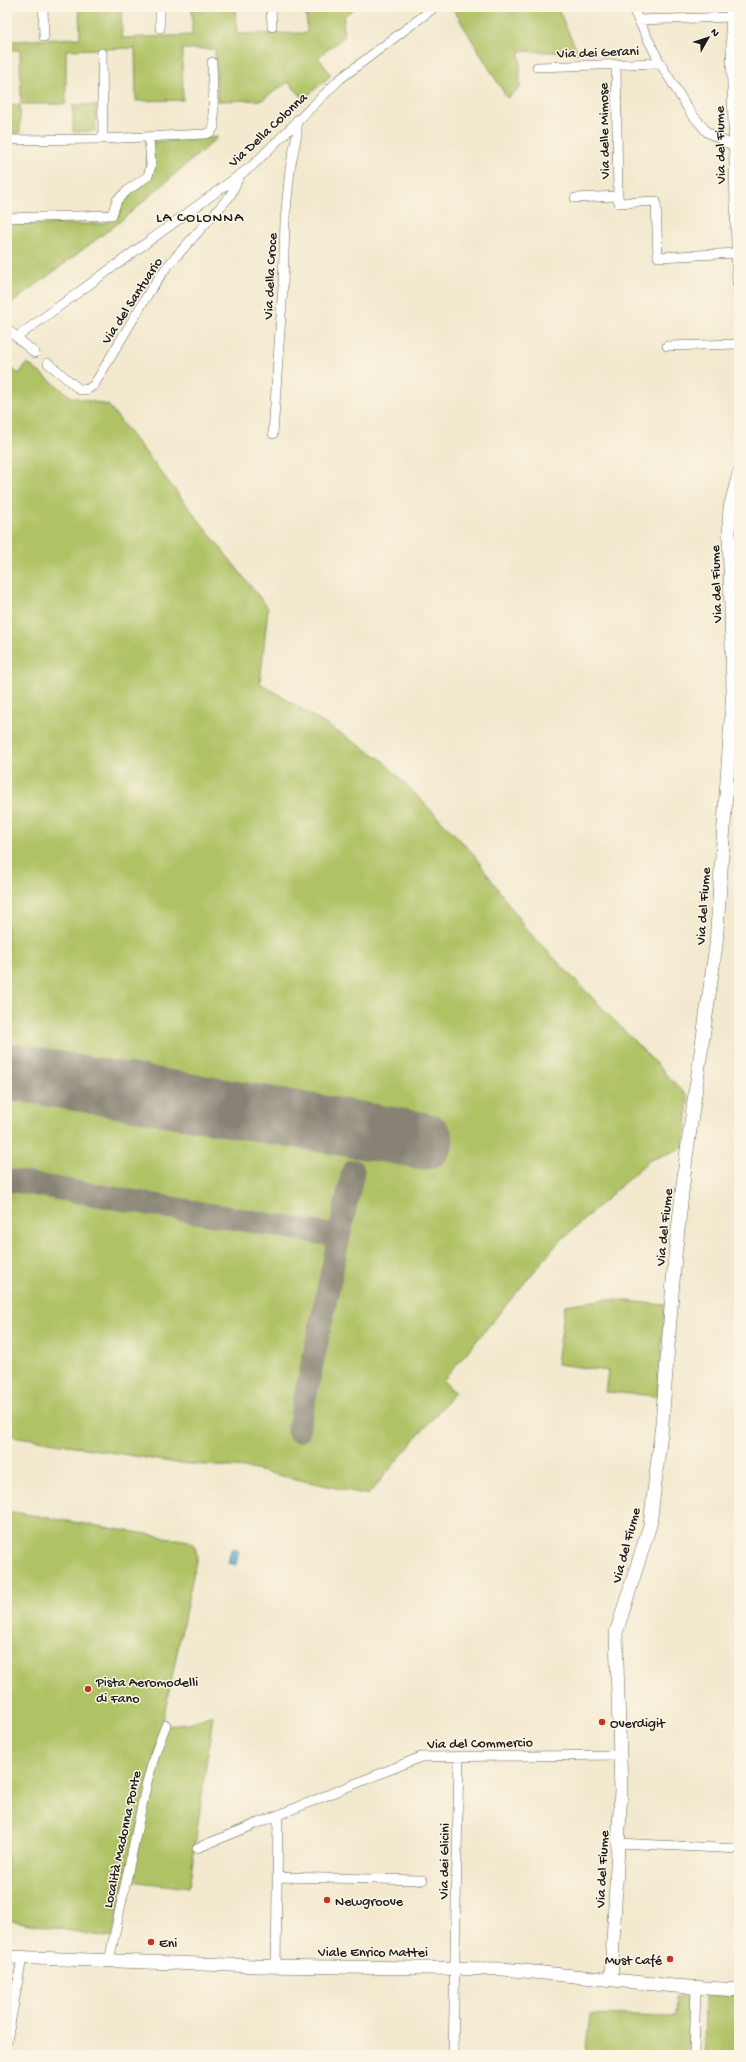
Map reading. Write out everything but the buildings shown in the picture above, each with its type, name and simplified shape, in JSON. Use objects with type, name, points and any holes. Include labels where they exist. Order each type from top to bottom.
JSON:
[{"type":"street","points":[[43,7],[44,37]]},
{"type":"street","points":[[160,7],[160,28]]},
{"type":"street","points":[[271,7],[272,26]]},
{"type":"street","name":"Via Della Colonna","points":[[17,337],[246,170],[356,65],[435,7]]},
{"type":"street","points":[[632,7],[660,63],[690,112],[707,132],[734,147]]},
{"type":"street","points":[[638,20],[732,12]]},
{"type":"street","name":"Via del Fiume","points":[[732,12],[734,147],[739,283]]},
{"type":"street","points":[[102,53],[104,139]]},
{"type":"street","points":[[7,140],[104,139],[205,134],[211,132],[214,127],[212,62]]},
{"type":"street","name":"Via dei Gerani","points":[[537,67],[660,63]]},
{"type":"street","name":"Via delle Mimose","points":[[616,65],[618,196]]},
{"type":"street","name":"Via della Croce","points":[[272,434],[283,286],[285,221],[290,169],[297,134],[297,120]]},
{"type":"street","points":[[7,218],[112,215],[116,200],[148,176],[151,166],[149,137]]},
{"type":"street","name":"Via del Santuario","points":[[48,363],[80,390],[88,389],[94,385],[166,268],[230,196],[236,181],[246,170]]},
{"type":"street","points":[[574,198],[618,196],[619,203],[656,201],[658,257],[738,253]]},
{"type":"street","points":[[7,329],[35,353]]},
{"type":"street","points":[[667,346],[739,344]]},
{"type":"street","name":"Via del Fiume","points":[[611,1980],[621,1755],[616,1633],[650,1525],[662,1424],[675,1256],[686,1158],[716,945],[733,690],[729,524],[730,508],[739,474]]},
{"type":"street","name":"Località Madonna Ponte","points":[[109,1961],[147,1782],[156,1751],[166,1725]]},
{"type":"street","name":"Via del Commercio","points":[[197,1848],[421,1757],[621,1755]]},
{"type":"street","name":"Via dei Glicini","points":[[453,2055],[459,1756]]},
{"type":"street","points":[[276,1967],[278,1815]]},
{"type":"street","points":[[618,1843],[739,1849]]},
{"type":"street","points":[[277,1877],[422,1880]]},
{"type":"street","name":"Viale Enrico Mattei","points":[[7,1957],[276,1967],[455,1967],[503,1969],[696,1988],[739,1990]]},
{"type":"street","points":[[7,2041],[22,1958]]},
{"type":"street","points":[[694,2055],[696,1988]]},
{"type":"green space","points":[[7,7],[10,7],[11,41],[80,38],[79,7],[121,7],[122,38],[192,35],[192,7],[235,7],[237,34],[307,33],[306,7],[356,7],[344,16],[343,38],[318,57],[331,75],[304,99],[288,82],[262,100],[217,101],[215,49],[182,49],[183,100],[136,101],[135,48],[66,50],[66,104],[21,104],[20,50],[7,50]]},
{"type":"green space","points":[[452,7],[557,7],[578,53],[520,51],[520,88],[507,98]]},
{"type":"green space","points":[[7,105],[20,105],[20,133],[7,134]]},
{"type":"green space","points":[[73,105],[96,105],[95,131],[73,132]]},
{"type":"green space","points":[[218,137],[122,220],[7,307],[7,224],[103,224],[113,219],[131,191],[138,189],[146,176],[148,142]]},
{"type":"green space","points":[[27,363],[72,397],[108,405],[268,608],[260,683],[381,759],[471,851],[527,930],[688,1097],[685,1147],[648,1161],[557,1244],[443,1381],[455,1392],[368,1495],[246,1468],[176,1463],[7,1435],[7,365],[19,374]]},
{"type":"green space","points":[[606,1299],[665,1305],[658,1396],[605,1392],[608,1371],[557,1364],[565,1305]]},
{"type":"green space","name":"Pista Aeromodelli di Fano","points":[[7,1511],[189,1541],[195,1546],[197,1556],[162,1725],[189,1723],[213,1715],[189,1888],[131,1881],[161,1730],[112,1938],[7,1920]]},
{"type":"green space","points":[[705,1995],[739,1996],[739,2055],[704,2055]]},
{"type":"green space","points":[[690,1996],[688,2055],[585,2055],[590,2014],[675,2016],[676,1997]]},
{"type":"water","points":[[235,1548],[239,1551],[236,1565],[228,1563],[231,1550]]},
{"type":"taxiway","points":[[298,1431],[353,1171]]},
{"type":"taxiway","points":[[7,1180],[338,1236]]},
{"type":"runway","points":[[7,1071],[425,1141]]},
{"type":"place","name":"Pista Aeromodelli di Fano","points":[[88,1689]]},
{"type":"place","name":"Overdigit","points":[[602,1722]]},
{"type":"place","name":"Newgroove","points":[[327,1900]]},
{"type":"place","name":"Eni","points":[[151,1942]]},
{"type":"place","name":"Must Café","points":[[670,1959]]},
{"type":"district","name":"LA COLONNA","points":[[200,216]]}]
